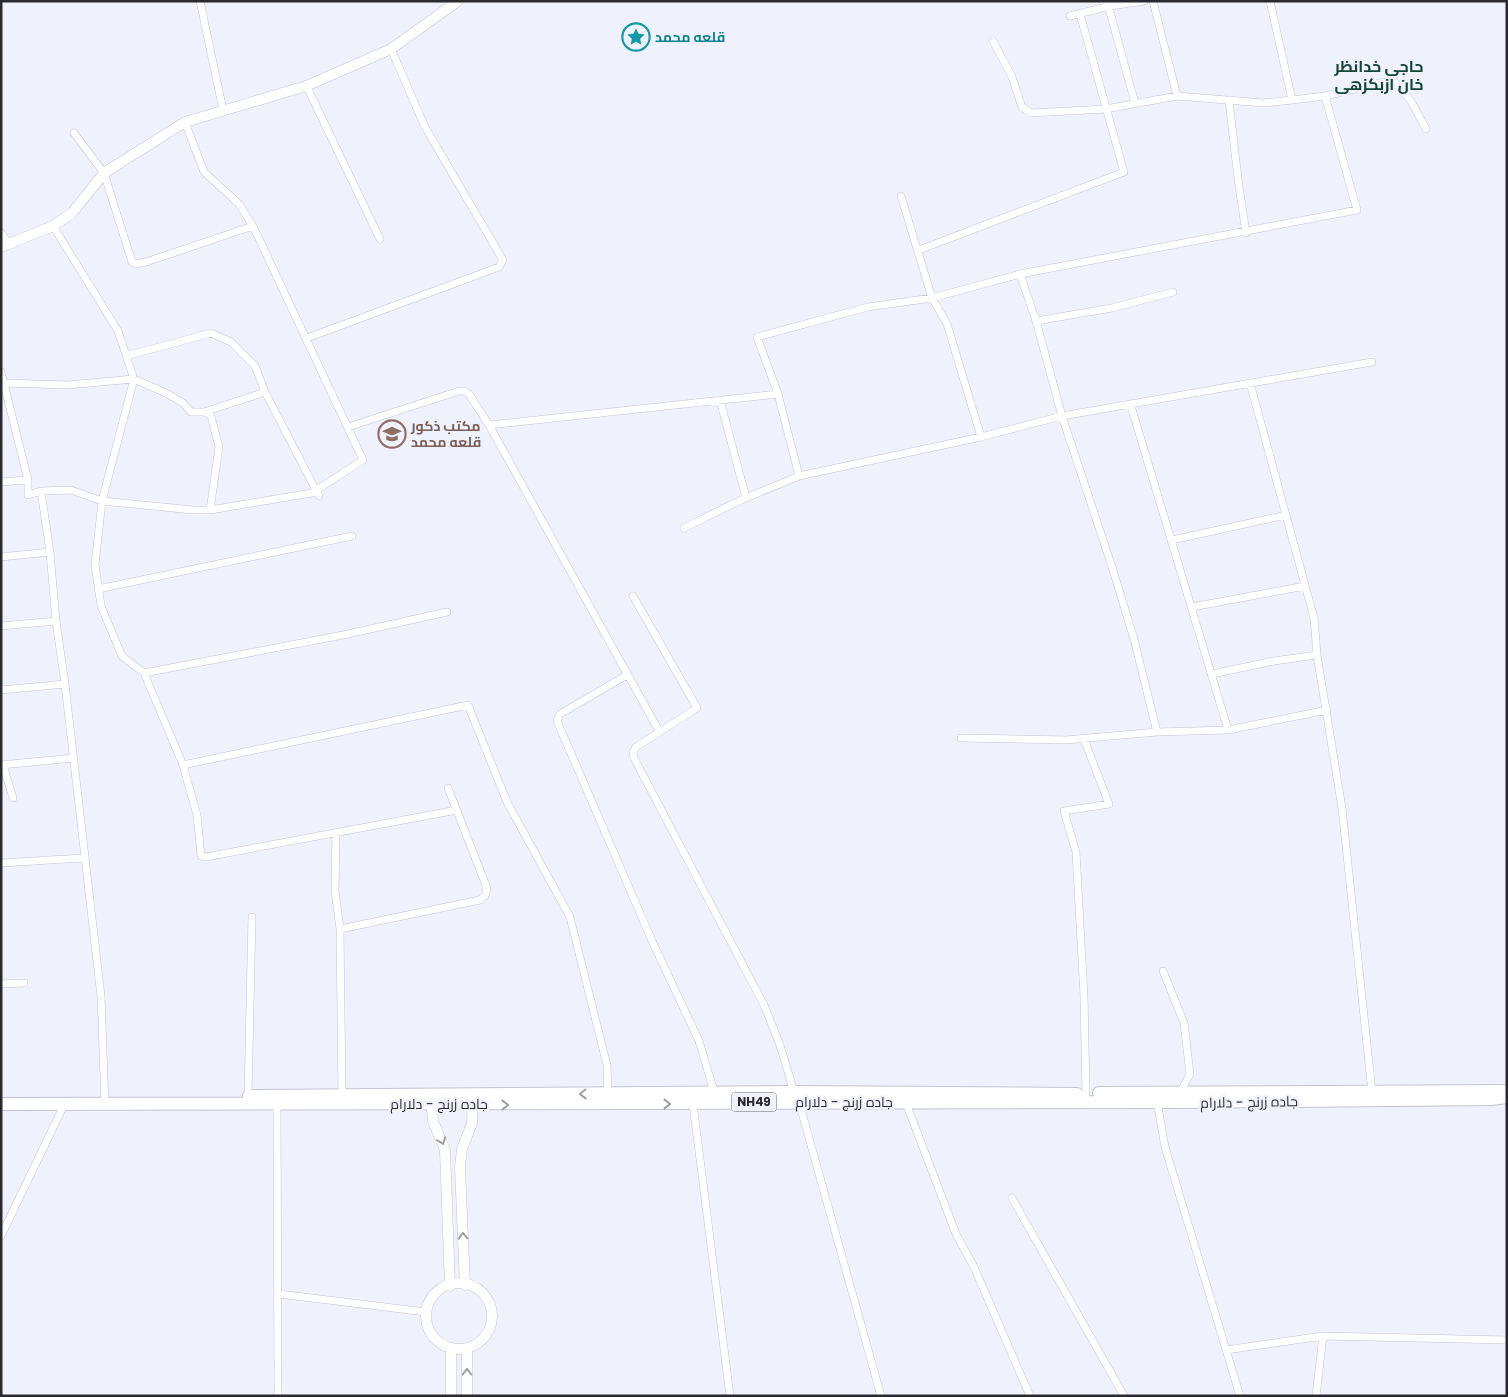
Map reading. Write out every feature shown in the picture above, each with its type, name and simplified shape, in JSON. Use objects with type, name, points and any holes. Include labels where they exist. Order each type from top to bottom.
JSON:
[{"type":"highway","name":"جاده زرنج - دلارام","points":[[796,1097],[906,1102],[1157,1102],[1180,1098],[1372,1092],[1507,1091]]},
{"type":"highway","name":"جاده زرنج - دلارام","points":[[473,1100],[608,1093],[716,1098],[1086,1094],[1180,1098],[1491,1099],[1507,1097]]},
{"type":"highway","name":"جاده زرنج - دلارام","points":[[1,1104],[64,1105],[105,1100],[342,1095],[431,1099],[693,1104],[716,1098]]},
{"type":"highway","name":"جاده زرنج - دلارام","points":[[1,1096],[277,1105],[431,1099]]},
{"type":"street","points":[[200,1],[223,110]]},
{"type":"street","points":[[1,233],[5,245],[52,226],[72,213],[104,173],[185,122],[306,85],[391,49],[458,1]]},
{"type":"street","points":[[1070,16],[1108,4],[1144,1]]},
{"type":"street","points":[[1153,1],[1177,96]]},
{"type":"street","points":[[1270,1],[1292,100]]},
{"type":"street","points":[[1108,4],[1135,103]]},
{"type":"street","points":[[919,250],[1124,172],[1080,14]]},
{"type":"street","points":[[993,41],[1012,77],[1022,107],[1031,113],[1106,109],[1177,96],[1264,103],[1324,96],[1393,80],[1412,101],[1426,129]]},
{"type":"street","points":[[307,338],[499,267],[503,260],[425,127],[391,49]]},
{"type":"street","points":[[306,85],[380,239]]},
{"type":"street","points":[[799,476],[778,394],[757,337],[868,307],[932,298],[1020,274],[1357,210],[1324,96]]},
{"type":"street","points":[[1229,100],[1246,232]]},
{"type":"street","points":[[1,372],[28,480],[28,495],[41,491],[71,490],[102,501],[210,510],[318,493],[363,460],[253,226],[239,204],[204,172],[185,122]]},
{"type":"street","points":[[74,133],[104,173],[130,259],[136,264],[253,226]]},
{"type":"street","points":[[901,196],[919,250],[932,298],[947,324],[982,437]]},
{"type":"street","points":[[52,226],[118,331],[134,379],[102,501],[95,565],[98,588],[101,606],[122,656],[144,673],[183,764],[197,815],[201,856],[206,857],[457,810]]},
{"type":"street","points":[[1020,274],[1036,321],[1062,416],[1113,570],[1157,732]]},
{"type":"street","points":[[1036,321],[1112,308],[1173,292]]},
{"type":"street","points":[[126,356],[211,334],[231,342],[255,366],[265,392],[318,493]]},
{"type":"street","points":[[684,528],[746,498],[799,476],[982,437],[1062,416],[1131,406],[1372,362]]},
{"type":"street","points":[[4,383],[67,385],[134,379],[168,394],[183,403],[190,412],[204,412],[265,392]]},
{"type":"street","points":[[1250,383],[1314,618],[1317,655],[1342,808],[1372,1092]]},
{"type":"street","points":[[348,427],[464,391],[469,394],[659,731]]},
{"type":"street","points":[[488,425],[778,394]]},
{"type":"street","points":[[720,400],[746,498]]},
{"type":"street","points":[[1131,406],[1228,730]]},
{"type":"street","points":[[204,412],[211,416],[220,447],[210,510]]},
{"type":"street","points":[[1,482],[28,480]]},
{"type":"street","points":[[41,491],[50,552],[56,621],[66,684],[84,858],[101,996],[105,1100]]},
{"type":"street","points":[[1172,540],[1286,515]]},
{"type":"street","points":[[98,588],[352,536]]},
{"type":"street","points":[[1,557],[50,552]]},
{"type":"street","points":[[1192,607],[1305,586]]},
{"type":"street","points":[[633,596],[698,708],[636,746],[633,752],[634,758],[764,1005],[780,1045],[880,1396]]},
{"type":"street","points":[[144,673],[343,635],[448,612]]},
{"type":"street","points":[[1,626],[56,621]]},
{"type":"street","points":[[1212,674],[1274,661],[1317,655]]},
{"type":"street","points":[[626,675],[560,714],[557,721],[653,944],[699,1041],[716,1098]]},
{"type":"street","points":[[1,690],[66,684]]},
{"type":"street","points":[[183,764],[468,705],[507,802],[570,916],[606,1065],[608,1093]]},
{"type":"street","points":[[961,738],[1084,739],[1157,732],[1228,730],[1327,710]]},
{"type":"street","points":[[1084,739],[1109,804],[1064,812],[1076,852],[1084,996],[1086,1094]]},
{"type":"street","points":[[13,798],[2,765],[74,758]]},
{"type":"street","points":[[340,930],[480,900],[485,896],[487,888],[448,788]]},
{"type":"street","points":[[336,833],[335,891],[340,930],[342,1095]]},
{"type":"street","points":[[1,862],[84,858]]},
{"type":"street","points":[[248,1096],[252,917]]},
{"type":"street","points":[[1163,971],[1184,1023],[1190,1074],[1180,1098]]},
{"type":"street","points":[[1,984],[24,983]]},
{"type":"street","points":[[431,1099],[433,1121],[445,1150],[450,1286]]},
{"type":"street","points":[[465,1285],[460,1168],[462,1150],[472,1123],[473,1100]]},
{"type":"street","points":[[906,1102],[956,1234],[974,1267],[1030,1396]]},
{"type":"street","points":[[1157,1102],[1165,1147],[1240,1396]]},
{"type":"street","points":[[693,1104],[730,1396]]},
{"type":"street","points":[[1,1236],[64,1105]]},
{"type":"street","points":[[277,1105],[280,1294],[278,1396]]},
{"type":"street","points":[[1012,1198],[1124,1396]]},
{"type":"street","points":[[459,1283],[465,1285],[475,1287],[487,1298],[492,1312],[490,1328],[481,1341],[467,1348],[451,1348],[437,1341],[428,1328],[426,1312],[432,1298],[444,1287],[459,1283]]},
{"type":"street","points":[[280,1294],[426,1312]]},
{"type":"street","points":[[1226,1350],[1323,1336],[1507,1340]]},
{"type":"street","points":[[1316,1396],[1323,1336]]},
{"type":"street","points":[[451,1348],[451,1396]]},
{"type":"street","points":[[467,1348],[467,1396]]},
{"type":"place","name":"قلعه محمد","points":[[636,37]]},
{"type":"place","name":"مکتب ذکور قلعه محمد","points":[[392,434]]},
{"type":"district","name":"حاجی خدانظر خان ازبکزهی","points":[[1379,75]]}]
